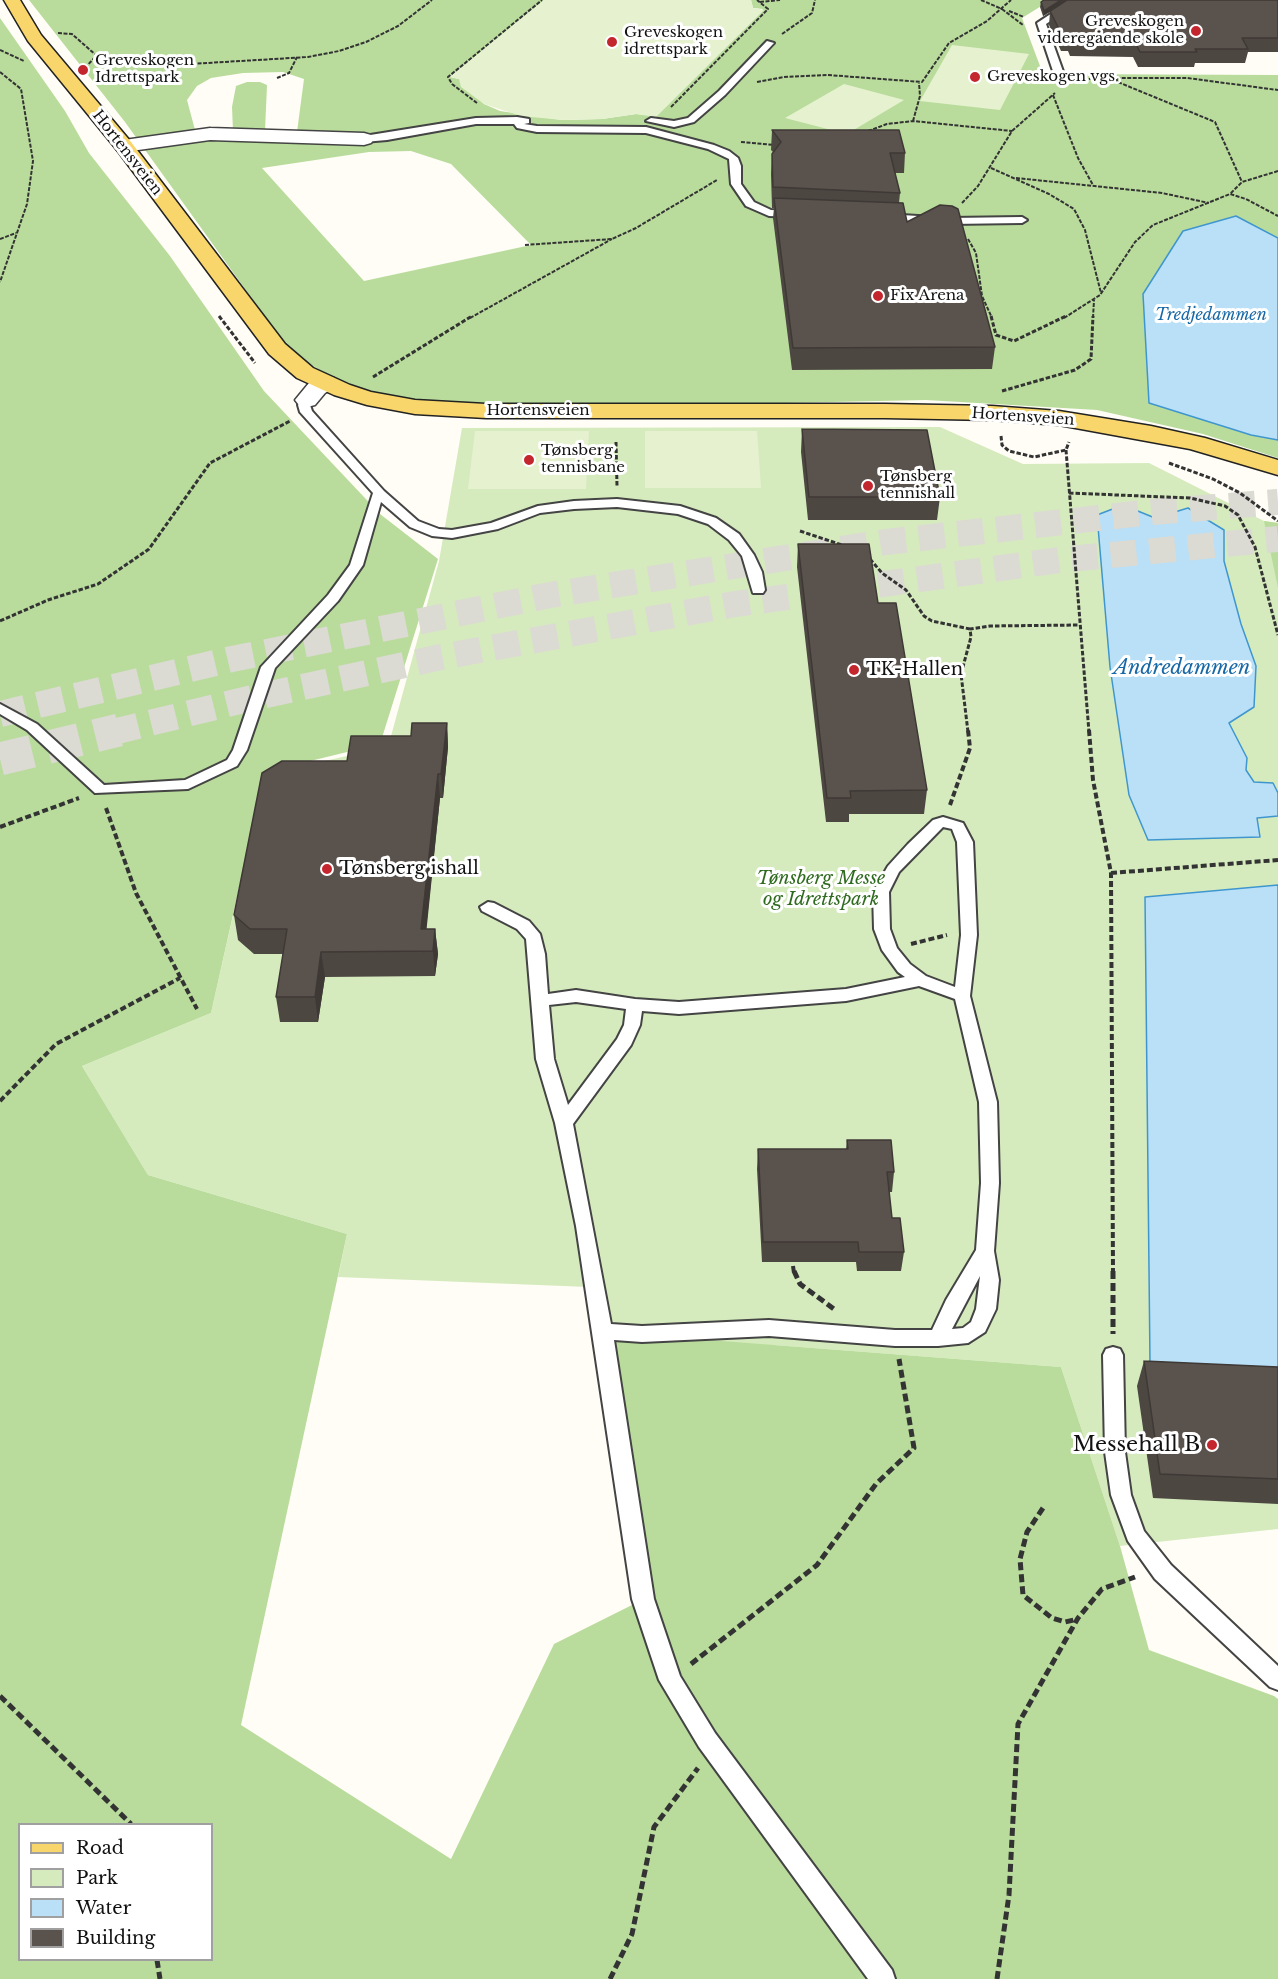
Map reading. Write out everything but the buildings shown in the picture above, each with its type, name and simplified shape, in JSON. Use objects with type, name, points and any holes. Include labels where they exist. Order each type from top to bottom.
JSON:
[{"type":"main road","name":"Hortensveien","points":[[12,0],[34,37],[124,146],[278,348],[305,373],[334,387],[367,398],[415,407],[486,411],[885,411],[1012,415],[1129,428],[1196,443],[1278,468]]},
{"type":"main road","name":"Hortensveien","points":[[1247,459],[1278,478]]},
{"type":"street","points":[[124,146],[210,134],[364,139]]},
{"type":"street","points":[[307,406],[317,388],[334,387]]},
{"type":"lane","points":[[1060,77],[1041,23],[1078,0]]},
{"type":"lane","points":[[364,139],[476,121],[636,120],[674,124],[686,122],[703,111],[770,43]]},
{"type":"lane","points":[[517,120],[520,126],[537,129],[646,130],[726,153],[736,166],[736,184],[750,204],[770,213],[810,214]]},
{"type":"lane","points":[[875,217],[950,221],[1022,220]]},
{"type":"lane","points":[[307,406],[381,494],[414,524],[437,533],[452,534],[485,529],[538,510],[574,505],[617,503],[680,510],[712,520],[734,537],[748,555],[755,572],[758,590]]},
{"type":"lane","points":[[0,708],[32,727],[100,790],[188,784],[232,763],[240,750],[268,667],[333,598],[356,565],[377,496],[381,494]]},
{"type":"lane","points":[[603,1331],[642,1334],[769,1328],[895,1338],[938,1338],[968,1335],[978,1327],[986,1309],[990,1280],[985,1251],[990,1183],[988,1102],[962,996],[969,935],[965,842],[958,826],[943,822],[938,823],[913,847],[893,870],[881,892],[882,929],[890,950],[904,968],[920,980],[962,996]]},
{"type":"lane","points":[[488,908],[523,925],[534,938],[545,1059],[564,1123],[603,1331],[643,1599],[670,1680],[707,1740],[883,1979]]},
{"type":"lane","points":[[540,1001],[576,996],[635,1005],[679,1008],[846,995],[920,980]]},
{"type":"lane","points":[[564,1123],[625,1041],[632,1025],[635,1005]]},
{"type":"lane","points":[[938,1338],[953,1305],[985,1251]]},
{"type":"lane","points":[[1113,1355],[1115,1452],[1122,1496],[1135,1535],[1162,1572],[1278,1680]]},
{"type":"path","points":[[54,33],[72,34],[97,56],[121,61],[168,64],[297,57],[339,51],[366,42],[398,26],[432,0]]},
{"type":"path","points":[[478,103],[453,84],[448,77],[542,0]]},
{"type":"path","points":[[759,1],[780,0]]},
{"type":"path","points":[[770,43],[812,13],[815,0]]},
{"type":"path","points":[[981,0],[1043,21]]},
{"type":"path","points":[[725,90],[776,78],[797,76],[863,76],[919,83],[949,43],[987,21],[1011,0]]},
{"type":"path","points":[[655,122],[768,9],[759,1]]},
{"type":"path","points":[[83,70],[97,56]]},
{"type":"path","points":[[277,78],[289,73],[297,57]]},
{"type":"path","points":[[0,72],[21,89],[33,161],[27,204],[0,282]]},
{"type":"path","points":[[1070,81],[1110,78],[1186,78],[1278,90]]},
{"type":"path","points":[[1110,78],[1215,122],[1242,182]]},
{"type":"path","points":[[913,121],[920,96],[919,83]]},
{"type":"path","points":[[1053,95],[1078,158],[1094,186]]},
{"type":"path","points":[[861,135],[886,124],[913,121],[1012,131]]},
{"type":"path","points":[[736,141],[781,145]]},
{"type":"path","points":[[334,387],[384,372],[449,330],[612,239],[636,228],[736,166]]},
{"type":"path","points":[[991,168],[1016,178],[1074,209],[1085,230],[1101,292]]},
{"type":"path","points":[[1014,341],[1041,330],[1094,300],[1135,242],[1147,229],[1160,221],[1230,194],[1242,182],[1278,171]]},
{"type":"path","points":[[1016,178],[1162,193],[1209,203]]},
{"type":"path","points":[[1230,194],[1278,216]]},
{"type":"path","points":[[0,239],[17,233]]},
{"type":"path","points":[[525,245],[612,239]]},
{"type":"path","points":[[998,396],[1000,392],[1011,387],[1075,370],[1091,359],[1091,316],[1094,300]]},
{"type":"path","points":[[0,621],[48,600],[98,584],[149,549],[210,463],[307,406]]},
{"type":"path","points":[[1000,430],[1002,445],[1009,451],[1020,455],[1050,455],[1066,450]]},
{"type":"path","points":[[1071,439],[1066,450],[1093,780],[1111,873],[1113,1355]]},
{"type":"path","points":[[616,442],[617,503]]},
{"type":"path","points":[[1165,462],[1213,479],[1240,493],[1278,521]]},
{"type":"path","points":[[1069,493],[1190,498],[1225,506],[1238,514],[1255,547],[1278,635]]},
{"type":"path","points":[[800,531],[851,548]]},
{"type":"path","points":[[867,556],[882,573],[906,590],[924,616],[932,621],[970,629],[990,626],[1080,625]]},
{"type":"path","points":[[943,822],[970,748],[961,674],[971,637],[970,629]]},
{"type":"path","points":[[0,827],[100,790],[136,893],[197,1009]]},
{"type":"path","points":[[1111,873],[1278,860]]},
{"type":"path","points":[[890,950],[942,935],[969,935]]},
{"type":"path","points":[[0,1101],[56,1044],[181,977]]},
{"type":"path","points":[[793,1266],[794,1275],[800,1284],[850,1320],[851,1334]]},
{"type":"path","points":[[670,1680],[817,1565],[876,1484],[914,1448],[895,1338]]},
{"type":"path","points":[[1043,1508],[1027,1532],[1020,1558],[1023,1595],[1052,1618],[1065,1622],[1078,1618]]},
{"type":"path","points":[[997,1979],[1008,1895],[1018,1724],[1078,1618],[1102,1589],[1124,1579],[1162,1572]]},
{"type":"path","points":[[0,1696],[131,1823]]},
{"type":"path","points":[[610,1979],[632,1934],[654,1827],[699,1766]]},
{"type":"path","points":[[157,1961],[160,1979]]},
{"type":"green space","points":[[29,0],[544,0],[450,77],[459,79],[484,104],[500,111],[562,120],[602,119],[636,114],[656,116],[763,9],[753,8],[751,0],[1051,0],[1022,18],[1043,74],[1278,75],[1278,238],[1236,216],[1149,403],[1251,435],[1278,440],[1278,458],[1203,434],[1097,410],[926,400],[598,407],[429,406],[351,388],[291,353],[125,122]],"holes":[[[283,72],[304,79],[297,132],[265,131],[267,85],[260,82],[247,82],[236,86],[232,107],[233,131],[195,130],[187,100],[197,86],[211,78],[243,73]],[[411,151],[451,164],[531,245],[364,281],[262,168],[369,152]]]},
{"type":"green space","points":[[544,0],[751,0],[753,8],[764,10],[656,117],[636,114],[602,119],[562,120],[521,116],[484,104],[461,87],[459,79],[450,77]]},
{"type":"green space","points":[[0,18],[65,111],[89,153],[170,256],[264,391],[380,514],[438,559],[380,744],[265,772],[211,1013],[82,1066],[148,1175],[347,1234],[241,1725],[451,1859],[554,1644],[636,1603],[604,1332],[1061,1367],[1120,1546],[1149,1650],[1278,1699],[1278,1979],[0,1979]]},
{"type":"green space","name":"Greveskogen vgs.","points":[[952,45],[1029,54],[1000,110],[920,101]]},
{"type":"green space","points":[[844,84],[904,100],[847,134],[785,118]]},
{"type":"green space","name":"Tønsberg Messe og Idrettspark","points":[[940,427],[1023,464],[1149,463],[1264,521],[1278,523],[1278,1529],[1120,1546],[1061,1367],[773,1345],[629,1505],[588,1287],[338,1277],[347,1234],[148,1175],[82,1066],[211,1013],[265,774],[388,747],[439,561],[462,428]]},
{"type":"green space","name":"Tønsberg tennisbane","points":[[475,431],[589,431],[586,489],[468,489]]},
{"type":"green space","points":[[645,431],[757,431],[761,488],[645,488]]},
{"type":"green space","points":[[1264,521],[1278,523],[1278,588]]},
{"type":"water","name":"Tredjedammen","points":[[1236,216],[1278,238],[1278,440],[1251,435],[1149,403],[1143,294],[1183,231]]},
{"type":"water","name":"Andredammen","points":[[1123,505],[1155,518],[1188,508],[1224,530],[1224,561],[1241,624],[1256,666],[1254,707],[1229,723],[1247,758],[1246,770],[1254,782],[1273,783],[1278,793],[1278,816],[1257,818],[1260,837],[1148,840],[1129,795],[1110,667],[1097,515]]},
{"type":"water","points":[[1278,885],[1278,1372],[1150,1363],[1145,897]]},
{"type":"tunnel","points":[[0,714],[232,659],[550,595],[886,542],[1152,512],[1278,502]]},
{"type":"tunnel","points":[[113,732],[252,698],[441,657],[735,604],[1059,560],[1278,539]]},
{"type":"tunnel","points":[[0,759],[119,730]]},
{"type":"place","name":"Greveskogen videregående skole","points":[[1196,31]]},
{"type":"place","name":"Greveskogen idrettspark","points":[[612,42]]},
{"type":"place","name":"Greveskogen Idrettspark","points":[[83,70]]},
{"type":"place","name":"Greveskogen vgs.","points":[[975,77]]},
{"type":"place","name":"Fix Arena","points":[[878,296]]},
{"type":"place","name":"Tønsberg tennisbane","points":[[529,460]]},
{"type":"place","name":"Tønsberg tennishall","points":[[868,486]]},
{"type":"place","name":"TK-Hallen","points":[[854,670]]},
{"type":"place","name":"Tønsberg ishall","points":[[327,869]]},
{"type":"place","name":"Messehall B","points":[[1212,1445]]}]
